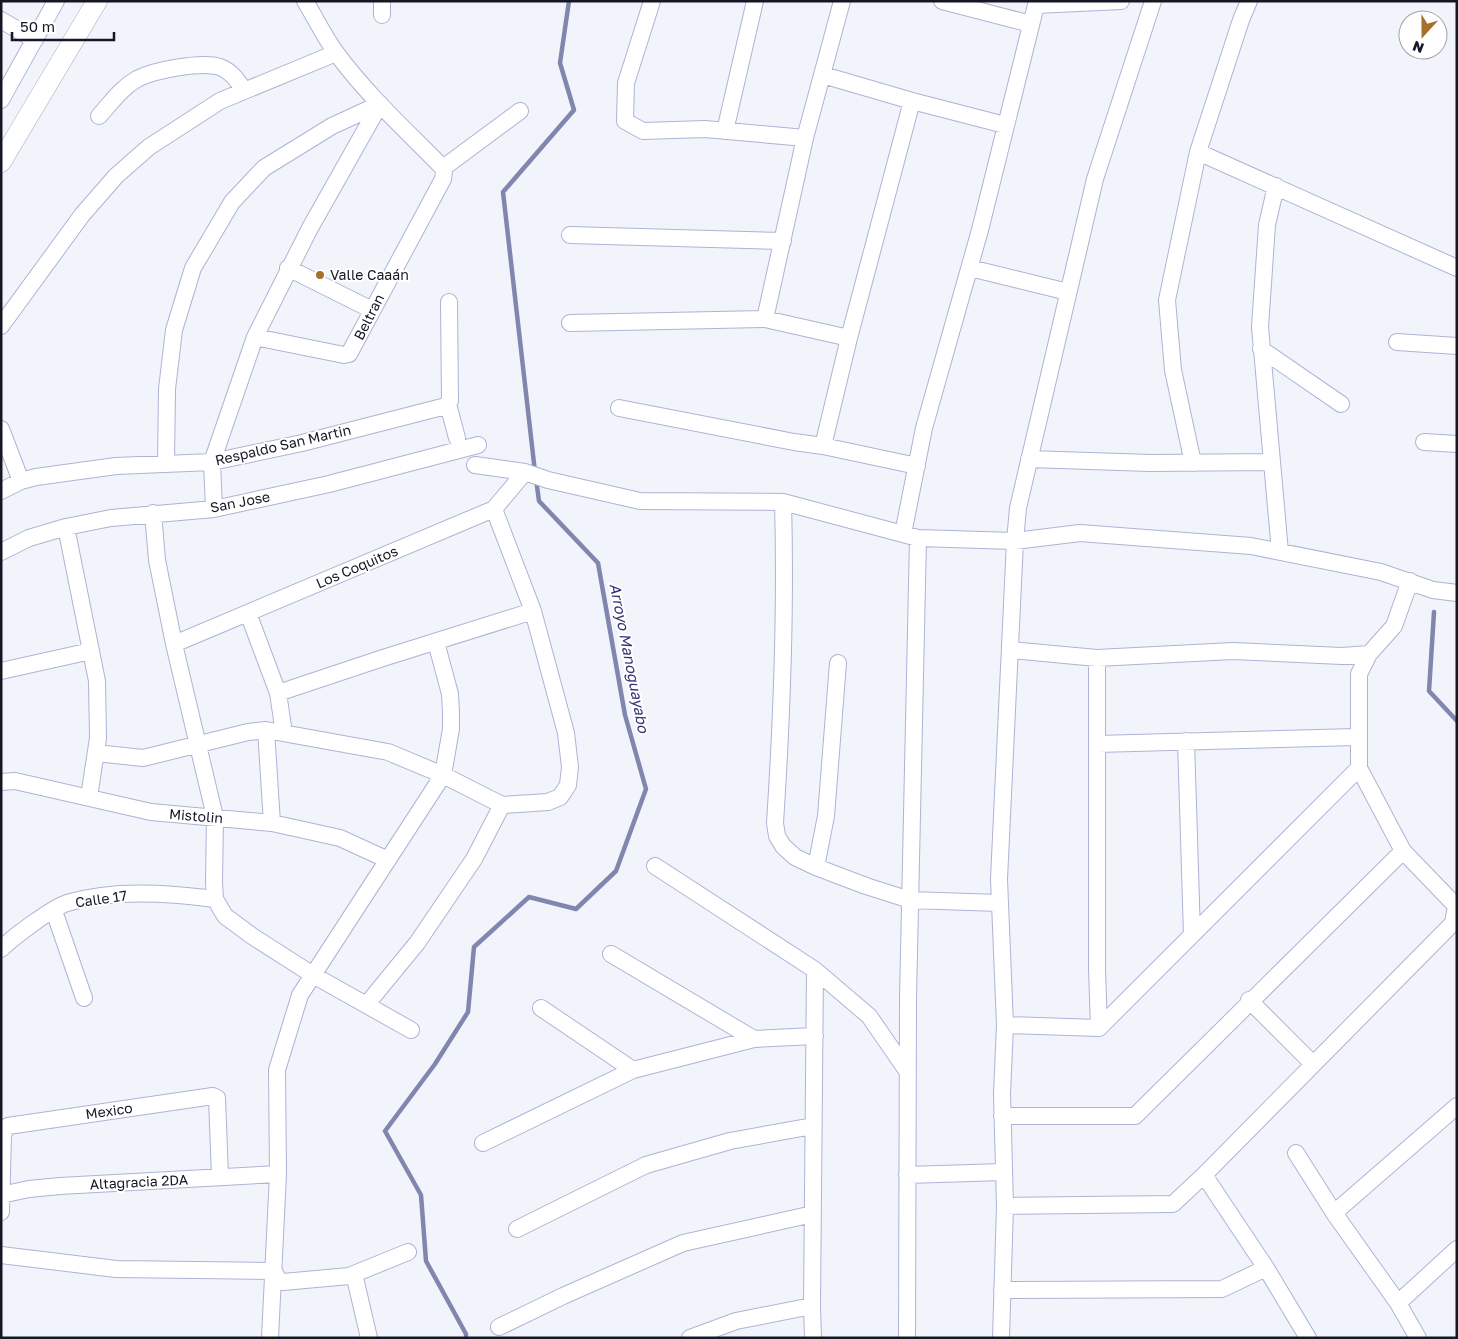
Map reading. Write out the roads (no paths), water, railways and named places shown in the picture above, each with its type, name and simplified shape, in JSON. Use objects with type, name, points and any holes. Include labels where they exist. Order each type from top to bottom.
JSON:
[{"type":"street","points":[[1,100],[56,1]]},
{"type":"street","points":[[1,162],[97,1]]},
{"type":"street","points":[[305,1],[336,53],[380,104],[443,168],[520,111]]},
{"type":"street","points":[[652,1],[626,83],[625,122],[643,131],[705,129],[806,138]]},
{"type":"street","points":[[725,131],[748,23],[755,1]]},
{"type":"street","points":[[765,320],[806,138],[842,1]]},
{"type":"street","points":[[942,1],[1031,24]]},
{"type":"street","points":[[907,1338],[910,536],[916,466],[924,428],[970,268],[1036,3],[1121,1]]},
{"type":"street","points":[[1002,1338],[1005,1206],[1002,1116],[1006,1025],[999,879],[1018,508],[1095,179],[1153,1]]},
{"type":"street","points":[[1193,463],[1173,370],[1167,300],[1198,152],[1249,1]]},
{"type":"street","points":[[1,20],[35,40]]},
{"type":"street","points":[[1,326],[82,215],[116,176],[149,147],[220,101],[336,53]]},
{"type":"street","points":[[99,116],[122,90],[138,79],[157,72],[204,64],[220,67],[233,74],[244,90]]},
{"type":"street","points":[[823,75],[1005,125]]},
{"type":"street","points":[[823,446],[849,338],[912,101]]},
{"type":"street","points":[[214,509],[212,462],[255,337],[288,268],[380,104]]},
{"type":"street","points":[[166,464],[167,389],[174,330],[194,268],[232,202],[264,168],[332,126],[380,104]]},
{"type":"street","points":[[1198,152],[1457,268]]},
{"type":"street","name":"Beltran","points":[[255,337],[344,355],[349,354],[443,179],[443,168]]},
{"type":"street","points":[[1276,186],[1267,225],[1260,327],[1280,552]]},
{"type":"street","points":[[570,235],[783,241]]},
{"type":"street","points":[[288,268],[372,310]]},
{"type":"street","points":[[970,268],[1068,292]]},
{"type":"street","points":[[449,302],[447,405],[457,438]]},
{"type":"street","points":[[570,323],[765,320],[849,338]]},
{"type":"street","points":[[1397,342],[1457,346]]},
{"type":"street","points":[[1261,349],[1341,404]]},
{"type":"street","name":"Respaldo San Martin","points":[[1,491],[21,481],[36,477],[116,466],[212,462],[302,443],[447,405]]},
{"type":"street","points":[[619,408],[823,446],[916,466]]},
{"type":"street","points":[[1,429],[21,481]]},
{"type":"street","points":[[1424,442],[1457,444]]},
{"type":"street","name":"San Jose","points":[[1,552],[29,538],[66,527],[111,518],[152,513],[214,509],[329,484],[478,445]]},
{"type":"street","points":[[1029,459],[1193,463],[1271,462]]},
{"type":"street","points":[[474,465],[525,472],[548,480],[640,501],[783,502],[910,536],[1015,541],[1080,533],[1251,546],[1382,572],[1433,590],[1457,593]]},
{"type":"street","name":"Los Coquitos","points":[[174,644],[494,509],[525,472]]},
{"type":"street","points":[[783,502],[782,703],[775,823],[777,836],[783,846],[795,857],[866,886],[910,900],[1000,903]]},
{"type":"street","points":[[96,753],[143,758],[248,732],[266,730],[388,752],[442,775],[502,805],[548,802],[560,797],[568,786],[570,767],[566,732],[533,611],[494,509]]},
{"type":"street","points":[[152,513],[157,560],[174,644],[214,817],[214,882],[216,899],[225,916],[252,936],[313,976],[367,1004],[411,1030]]},
{"type":"street","points":[[66,527],[97,681],[98,738],[89,797]]},
{"type":"street","points":[[1005,1206],[1172,1204],[1204,1175],[1453,923],[1456,906],[1403,851],[1358,768],[1359,674],[1369,654],[1394,626],[1410,581]]},
{"type":"street","points":[[278,693],[533,611]]},
{"type":"street","points":[[248,613],[278,693],[284,733]]},
{"type":"street","points":[[270,1338],[278,1174],[277,1070],[300,995],[442,775],[451,728],[451,712],[450,694],[436,642]]},
{"type":"street","points":[[1010,650],[1097,658],[1233,651],[1342,656],[1369,654]]},
{"type":"street","points":[[1,671],[92,651]]},
{"type":"street","points":[[1097,658],[1097,969],[1099,1028]]},
{"type":"street","points":[[816,867],[826,816],[838,663]]},
{"type":"street","points":[[266,730],[272,822]]},
{"type":"street","points":[[1097,744],[1358,737]]},
{"type":"street","points":[[1186,741],[1192,935]]},
{"type":"street","points":[[1006,1025],[1099,1028],[1358,768]]},
{"type":"street","name":"Mistolin","points":[[1,782],[15,781],[152,812],[272,822],[340,838],[388,860]]},
{"type":"street","points":[[367,1004],[417,942],[474,860],[502,805]]},
{"type":"street","points":[[1002,1116],[1135,1116],[1250,1000],[1403,851]]},
{"type":"street","points":[[655,866],[815,970],[869,1016],[907,1071]]},
{"type":"street","name":"Calle 17","points":[[2,945],[66,904],[105,896],[143,894],[216,899]]},
{"type":"street","points":[[54,911],[84,998]]},
{"type":"street","points":[[611,954],[754,1039]]},
{"type":"street","points":[[813,1338],[815,970]]},
{"type":"street","points":[[1250,1000],[1313,1064]]},
{"type":"street","points":[[541,1008],[633,1070]]},
{"type":"street","points":[[483,1143],[633,1070],[754,1039],[815,1036]]},
{"type":"street","name":"Mexico","points":[[2,1195],[3,1134],[8,1126],[213,1096],[217,1098],[220,1177]]},
{"type":"street","points":[[1334,1213],[1457,1106]]},
{"type":"street","points":[[517,1229],[646,1166],[730,1141],[813,1126]]},
{"type":"street","points":[[1296,1153],[1334,1213],[1398,1303],[1418,1338]]},
{"type":"street","points":[[907,1175],[1003,1172]]},
{"type":"street","name":"Altagracia 2DA","points":[[2,1195],[29,1189],[60,1186],[278,1174]]},
{"type":"street","points":[[1204,1175],[1266,1268],[1308,1338]]},
{"type":"street","points":[[1,1212],[2,1195]]},
{"type":"street","points":[[499,1327],[563,1296],[683,1243],[813,1214]]},
{"type":"street","points":[[1398,1303],[1457,1249]]},
{"type":"street","points":[[274,1271],[283,1282],[352,1277],[408,1252]]},
{"type":"street","points":[[1,1255],[116,1269],[274,1271]]},
{"type":"street","points":[[1002,1290],[1222,1289],[1266,1268]]},
{"type":"street","points":[[352,1277],[369,1338]]},
{"type":"street","points":[[690,1338],[736,1321],[812,1306]]},
{"type":"waterway","name":"Arroyo Manoguayabo","points":[[535,472],[503,192],[574,110],[560,63],[569,1]]},
{"type":"waterway","name":"Arroyo Manoguayabo","points":[[466,1338],[466,1334],[426,1261],[421,1195],[385,1131],[435,1064],[468,1012],[474,947],[529,897],[576,909],[616,871],[646,789],[625,715],[598,563],[539,501],[536,479]]},
{"type":"waterway","points":[[1434,612],[1429,691],[1457,721]]},
{"type":"place","name":"Valle Caaán","points":[[320,275]]}]
